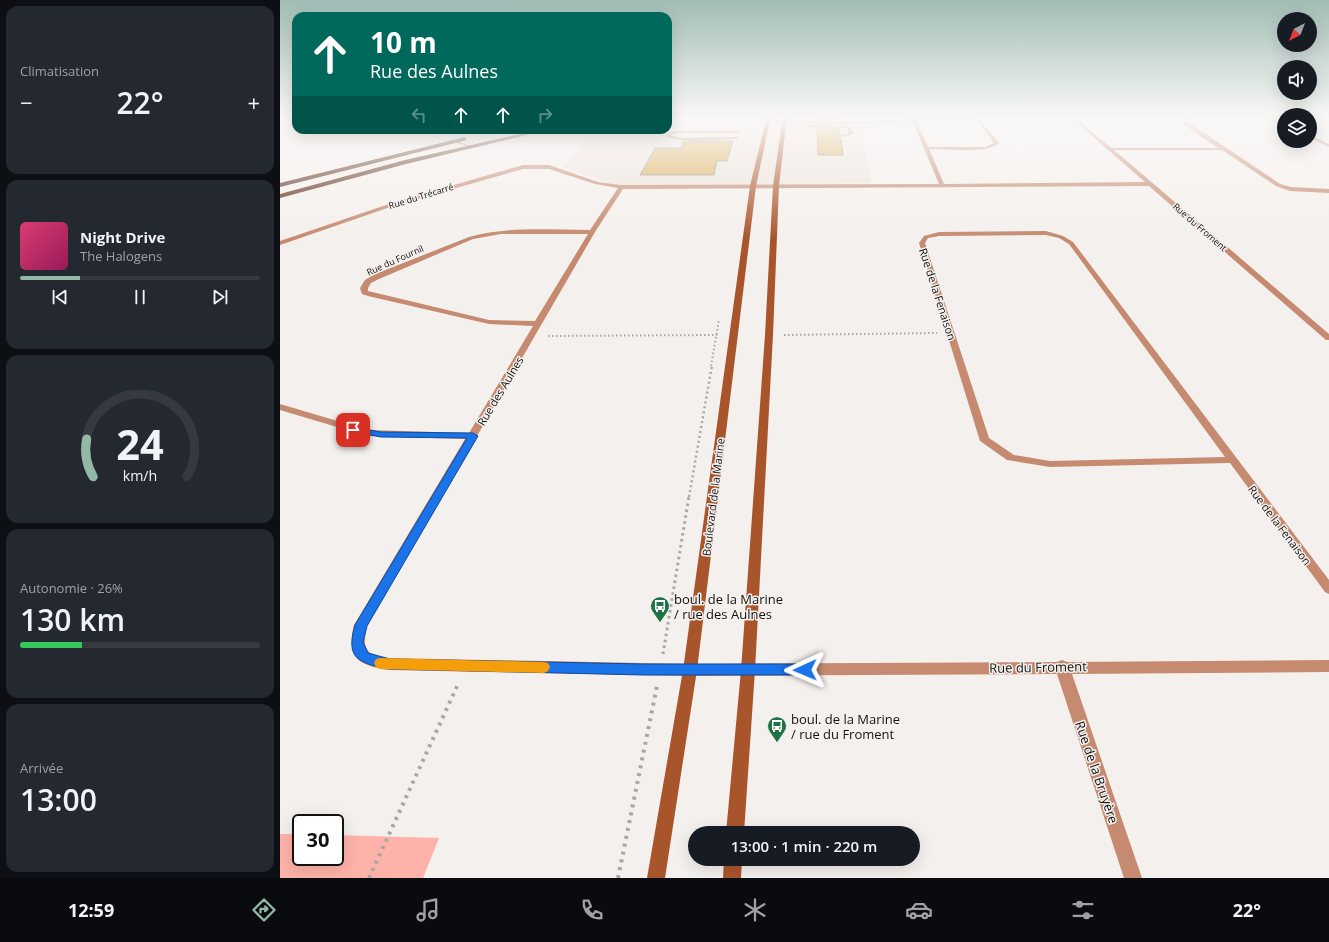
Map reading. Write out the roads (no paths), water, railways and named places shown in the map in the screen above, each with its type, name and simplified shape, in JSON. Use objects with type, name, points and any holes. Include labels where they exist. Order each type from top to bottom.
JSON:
[{"type":"highway","points":[[280,185],[391,157]]},
{"type":"highway","points":[[280,196],[426,157]]},
{"type":"street","name":"Boulevard de la Marine","points":[[656,878],[690,670],[753,186],[760,157]]},
{"type":"street","points":[[736,826],[748,670],[769,335],[776,186],[780,157]]},
{"type":"street","points":[[930,157],[942,185]]},
{"type":"street","name":"Rue du Froment","points":[[1119,157],[1329,338]]},
{"type":"street","points":[[1234,157],[1278,185],[1290,189],[1306,191],[1329,190]]},
{"type":"street","name":"Rue du Trécarré","points":[[280,243],[394,204],[523,167],[549,166],[597,183],[621,187],[1150,184]]},
{"type":"street","name":"Rue des Aulnes","points":[[621,187],[592,232],[533,336],[361,625],[356,642],[358,650],[363,656],[379,663],[660,670],[748,670]]},
{"type":"street","name":"Rue du Fournil","points":[[539,324],[507,324],[483,321],[371,294],[365,292],[364,288],[368,282],[376,277],[479,236],[501,232],[592,232]]},
{"type":"street","name":"Rue de la Fenaison","points":[[1232,460],[1050,464],[1011,458],[984,439],[922,243],[926,237],[939,234],[1046,233],[1061,237],[1071,243],[1329,589]]},
{"type":"street","points":[[280,407],[367,433],[473,436]]},
{"type":"street","name":"Rue du Froment","points":[[748,670],[1062,666],[1329,666]]},
{"type":"street","name":"Rue de la Bruyère","points":[[1062,666],[1133,878]]},
{"type":"street","points":[[732,878],[733,866]]},
{"type":"place","name":"boul. de la Marine / rue des Aulnes","points":[[660,623]]},
{"type":"place","name":"boul. de la Marine / rue du Froment","points":[[777,743]]}]
